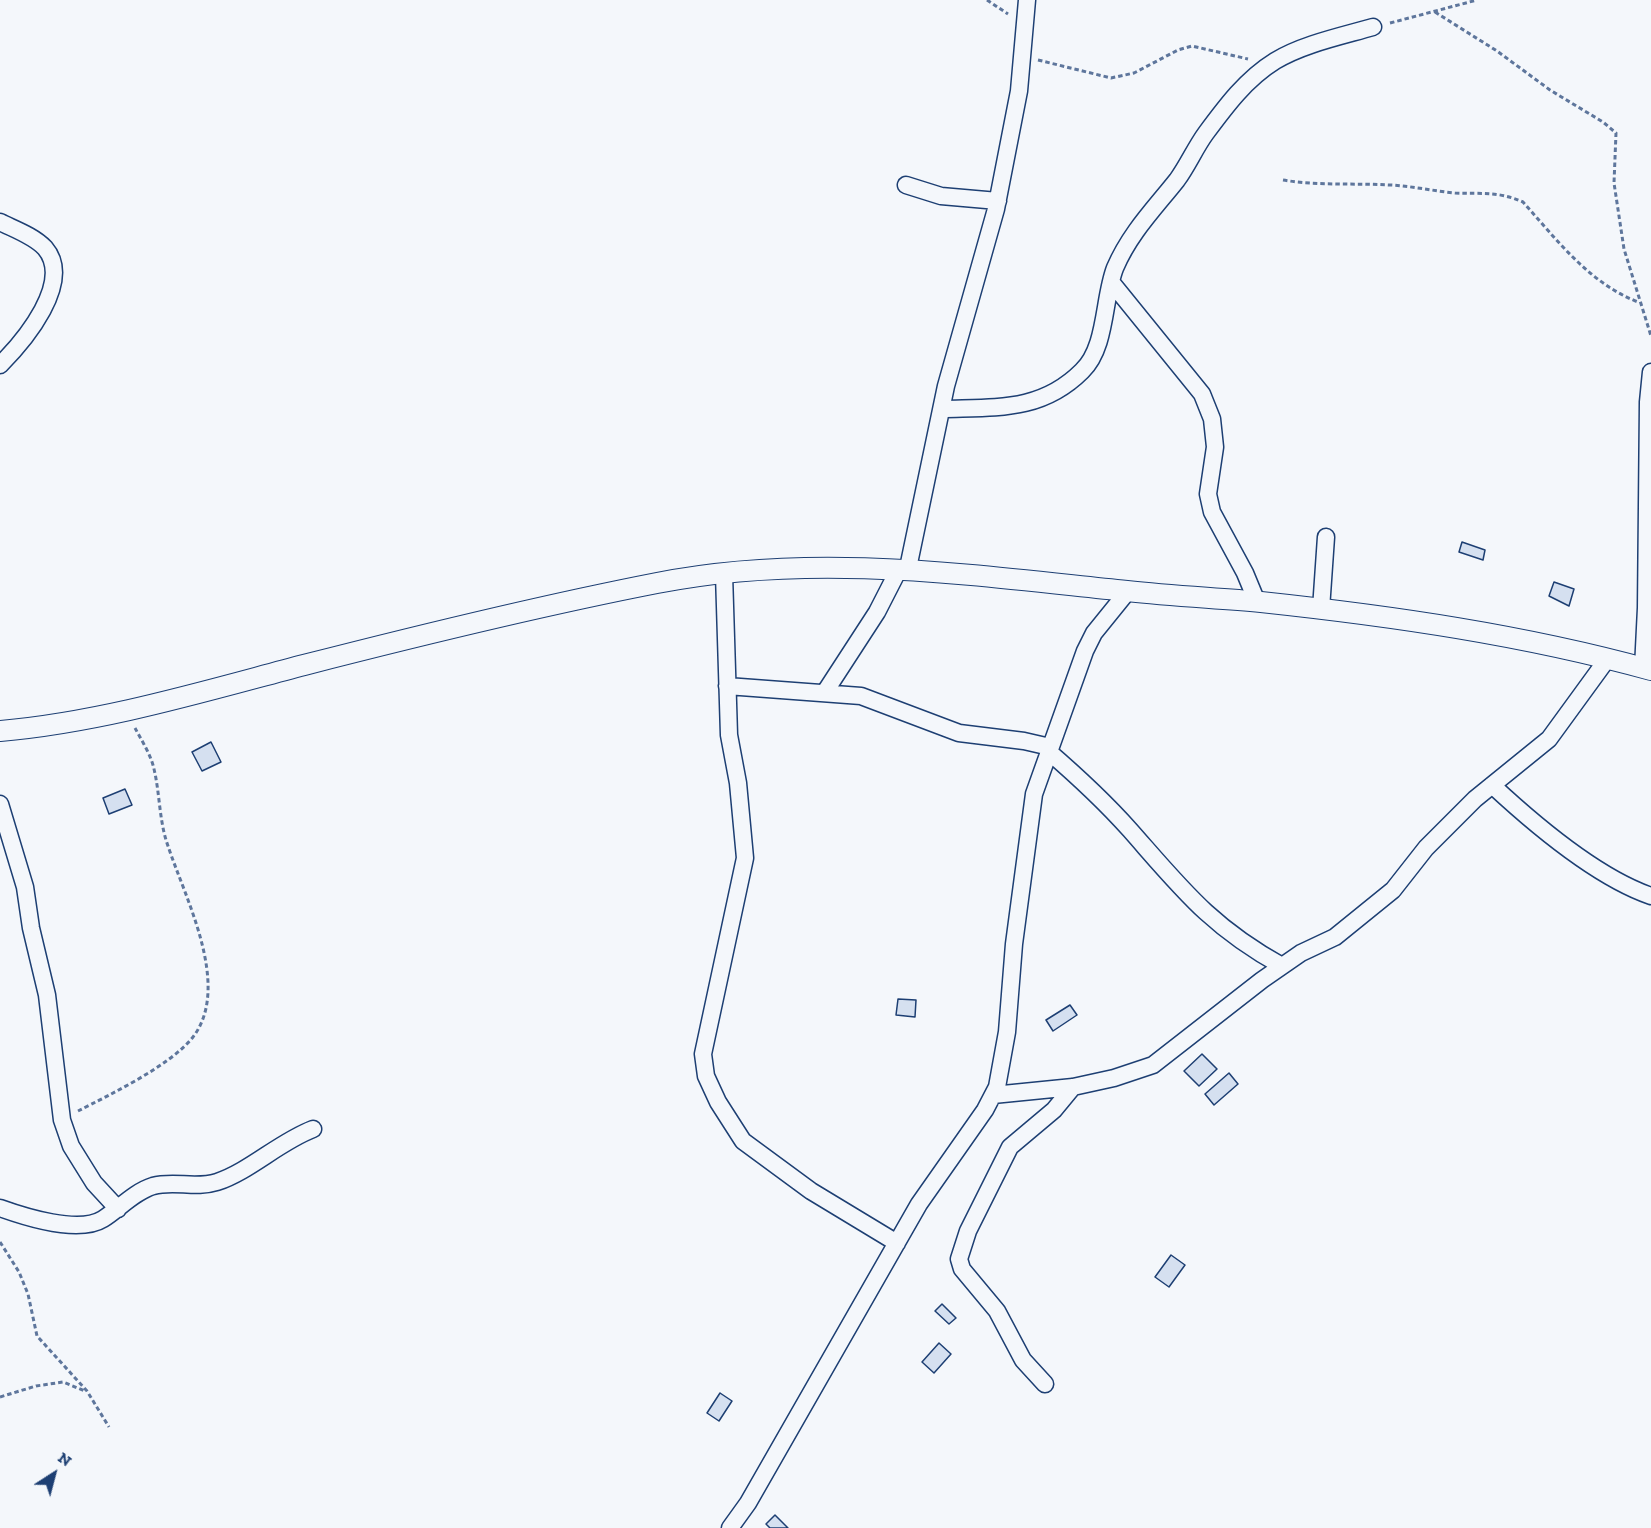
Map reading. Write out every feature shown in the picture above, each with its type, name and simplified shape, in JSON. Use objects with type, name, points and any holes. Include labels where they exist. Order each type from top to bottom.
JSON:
[{"type":"street","points":[[825,692],[904,568],[974,281],[998,201],[1019,91],[1028,0]]},
{"type":"street","points":[[942,409],[1029,404],[1062,388],[1084,369],[1099,340],[1114,272],[1134,232],[1179,177],[1204,136],[1243,86],[1269,66],[1310,47],[1373,27]]},
{"type":"street","points":[[906,185],[941,196],[998,201]]},
{"type":"street","points":[[0,222],[35,240],[46,249],[54,279],[53,289],[30,330],[0,365]]},
{"type":"street","points":[[1112,283],[1202,394],[1212,419],[1215,447],[1208,494],[1212,512],[1245,573],[1257,602]]},
{"type":"street","points":[[0,731],[128,710],[377,646],[661,582],[791,567],[904,568],[1321,609],[1461,629],[1608,658],[1647,669],[1648,396],[1651,372]]},
{"type":"street","points":[[1321,609],[1326,537]]},
{"type":"street","points":[[724,574],[729,735],[738,783],[745,858],[703,1054],[706,1076],[718,1102],[743,1141],[811,1191],[897,1243]]},
{"type":"street","points":[[730,1528],[748,1503],[919,1204],[985,1110],[997,1087],[1007,1032],[1014,944],[1034,794],[1085,651],[1094,633],[1128,591]]},
{"type":"street","points":[[993,1095],[1073,1087],[1114,1078],[1153,1065],[1282,966],[1335,937],[1393,890],[1426,848],[1492,785],[1549,739],[1608,658]]},
{"type":"street","points":[[727,686],[861,696],[959,733],[983,738],[1024,741],[1049,749],[1103,802],[1198,908],[1230,934],[1282,966]]},
{"type":"street","points":[[1492,785],[1516,808],[1603,873],[1628,888],[1651,896]]},
{"type":"street","points":[[0,804],[25,887],[30,928],[47,994],[62,1120],[70,1146],[94,1183],[118,1209]]},
{"type":"street","points":[[1045,1384],[1023,1360],[1007,1326],[962,1269],[959,1259],[968,1231],[1010,1147],[1054,1110],[1073,1087]]},
{"type":"street","points":[[0,1208],[26,1218],[85,1225],[100,1221],[153,1186],[194,1186],[218,1182],[292,1137],[313,1129]]},
{"type":"path","points":[[987,0],[1025,22]]},
{"type":"path","points":[[1373,27],[1478,0]]},
{"type":"path","points":[[1435,12],[1497,51],[1550,90],[1603,122],[1616,133],[1614,183],[1624,249],[1651,336]]},
{"type":"path","points":[[1023,46],[1039,61],[1111,78],[1134,74],[1152,62],[1192,46],[1208,48],[1269,66]]},
{"type":"path","points":[[1283,180],[1304,183],[1393,185],[1456,193],[1493,192],[1512,197],[1523,202],[1586,270],[1617,294],[1639,303]]},
{"type":"path","points":[[62,1120],[127,1086],[175,1053],[192,1038],[203,1018],[208,996],[203,943],[167,843],[152,764],[128,710]]},
{"type":"path","points":[[0,1242],[19,1272],[28,1294],[37,1336],[87,1391],[109,1427]]},
{"type":"path","points":[[0,1397],[36,1386],[63,1382],[87,1391]]},
{"type":"building","points":[[1462,542],[1485,550],[1483,560],[1459,552]]},
{"type":"building","points":[[1554,582],[1574,589],[1569,606],[1549,596]]},
{"type":"building","points":[[211,742],[221,762],[202,771],[192,752]]},
{"type":"building","points":[[125,789],[132,805],[109,814],[103,798]]},
{"type":"building","points":[[898,999],[916,1000],[915,1017],[896,1015]]},
{"type":"building","points":[[1070,1005],[1077,1015],[1053,1031],[1046,1020]]},
{"type":"building","points":[[1202,1054],[1217,1069],[1199,1086],[1184,1071]]},
{"type":"building","points":[[1229,1073],[1238,1084],[1214,1105],[1205,1094]]},
{"type":"building","points":[[1171,1255],[1185,1265],[1169,1287],[1155,1277]]},
{"type":"building","points":[[942,1304],[956,1318],[949,1324],[935,1311]]},
{"type":"building","points":[[939,1343],[951,1354],[934,1373],[922,1362]]},
{"type":"building","points":[[720,1393],[732,1401],[719,1421],[707,1413]]},
{"type":"building","points":[[775,1515],[788,1528],[770,1528],[766,1524]]}]
